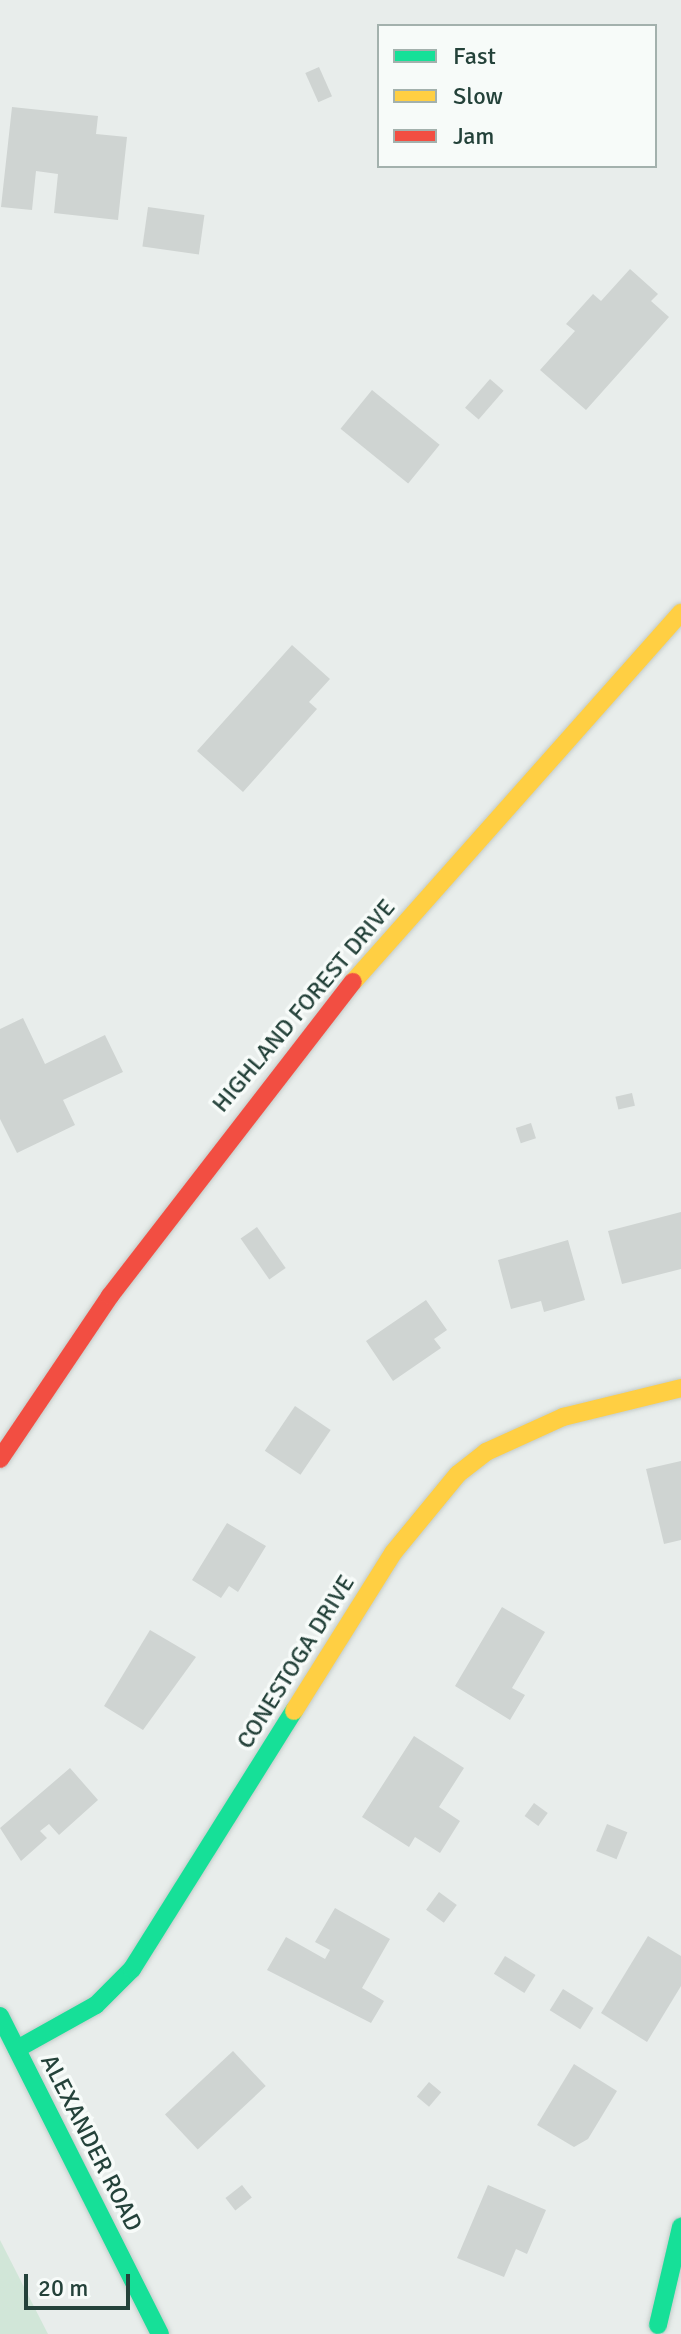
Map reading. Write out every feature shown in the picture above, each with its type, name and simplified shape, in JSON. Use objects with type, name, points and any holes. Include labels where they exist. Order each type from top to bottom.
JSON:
[{"type":"street","name":"HIGHLAND FOREST DRIVE","points":[[0,1459],[110,1296],[333,1004],[681,612]]},
{"type":"street","name":"CONESTOGA DRIVE","points":[[17,2049],[96,2005],[132,1969],[436,1495],[486,1452],[524,1432],[681,1388]]},
{"type":"street","name":"ALEXANDER ROAD","points":[[0,2016],[160,2334]]},
{"type":"street","points":[[658,2325],[681,2227]]},
{"type":"green space","points":[[0,2240],[48,2334],[0,2334]]},
{"type":"building","points":[[319,67],[332,96],[318,102],[305,73]]},
{"type":"building","points":[[12,107],[98,116],[96,134],[127,137],[118,220],[54,213],[58,174],[36,171],[32,210],[1,207]]},
{"type":"building","points":[[148,207],[204,215],[199,255],[142,247]]},
{"type":"building","points":[[630,269],[658,294],[651,301],[669,317],[586,410],[540,370],[575,331],[566,324],[593,294],[601,301]]},
{"type":"building","points":[[490,379],[504,391],[479,419],[465,408]]},
{"type":"building","points":[[372,390],[440,445],[408,484],[341,429]]},
{"type":"building","points":[[292,645],[330,679],[309,702],[317,709],[243,792],[197,751]]},
{"type":"building","points":[[23,1018],[45,1064],[105,1035],[123,1072],[63,1100],[75,1125],[17,1153],[0,1119],[0,1029]]},
{"type":"building","points":[[632,1093],[635,1106],[618,1109],[615,1097]]},
{"type":"building","points":[[531,1123],[536,1138],[521,1143],[516,1128]]},
{"type":"building","points":[[681,1212],[681,1269],[622,1284],[608,1231]]},
{"type":"building","points":[[257,1227],[286,1268],[269,1279],[241,1238]]},
{"type":"building","points":[[568,1240],[585,1300],[544,1312],[541,1301],[511,1309],[498,1260]]},
{"type":"building","points":[[426,1300],[447,1330],[434,1339],[441,1348],[393,1381],[366,1341]]},
{"type":"building","points":[[295,1406],[331,1430],[300,1475],[265,1451]]},
{"type":"building","points":[[681,1461],[681,1540],[664,1544],[646,1469]]},
{"type":"building","points":[[227,1523],[266,1546],[238,1592],[229,1586],[221,1598],[192,1580]]},
{"type":"building","points":[[502,1607],[545,1632],[512,1688],[525,1695],[510,1720],[455,1686]]},
{"type":"building","points":[[150,1630],[196,1657],[143,1730],[104,1706]]},
{"type":"building","points":[[414,1736],[464,1768],[439,1807],[460,1821],[440,1853],[415,1837],[409,1847],[362,1817]]},
{"type":"building","points":[[70,1768],[98,1800],[59,1835],[49,1824],[40,1831],[47,1838],[21,1861],[0,1828]]},
{"type":"building","points":[[534,1803],[548,1813],[538,1826],[525,1816]]},
{"type":"building","points":[[607,1824],[627,1832],[617,1859],[596,1851]]},
{"type":"building","points":[[439,1892],[457,1905],[444,1923],[426,1910]]},
{"type":"building","points":[[335,1908],[390,1939],[362,1988],[384,2001],[371,2023],[267,1970],[286,1937],[325,1959],[330,1950],[315,1942]]},
{"type":"building","points":[[648,1936],[681,1956],[681,1986],[647,2042],[601,2013]]},
{"type":"building","points":[[505,1956],[536,1975],[524,1993],[494,1974]]},
{"type":"building","points":[[563,1989],[594,2008],[580,2029],[550,2010]]},
{"type":"building","points":[[233,2051],[266,2086],[198,2150],[165,2114]]},
{"type":"building","points":[[574,2064],[617,2091],[588,2139],[574,2147],[537,2125]]},
{"type":"building","points":[[429,2082],[441,2092],[429,2107],[417,2097]]},
{"type":"building","points":[[242,2185],[252,2198],[235,2211],[225,2198]]},
{"type":"building","points":[[488,2185],[546,2210],[527,2254],[516,2249],[504,2277],[457,2258]]},
{"type":"traffic: fast","points":[[17,2049],[96,2005],[132,1969],[294,1711]]},
{"type":"traffic: fast","points":[[0,2016],[160,2334]]},
{"type":"traffic: fast","points":[[658,2325],[681,2227]]},
{"type":"traffic: slow","points":[[353,982],[681,612]]},
{"type":"traffic: slow","points":[[294,1711],[393,1553],[458,1474],[486,1452],[563,1417],[681,1388]]},
{"type":"traffic: jam","points":[[0,1459],[110,1296],[353,982]]}]
